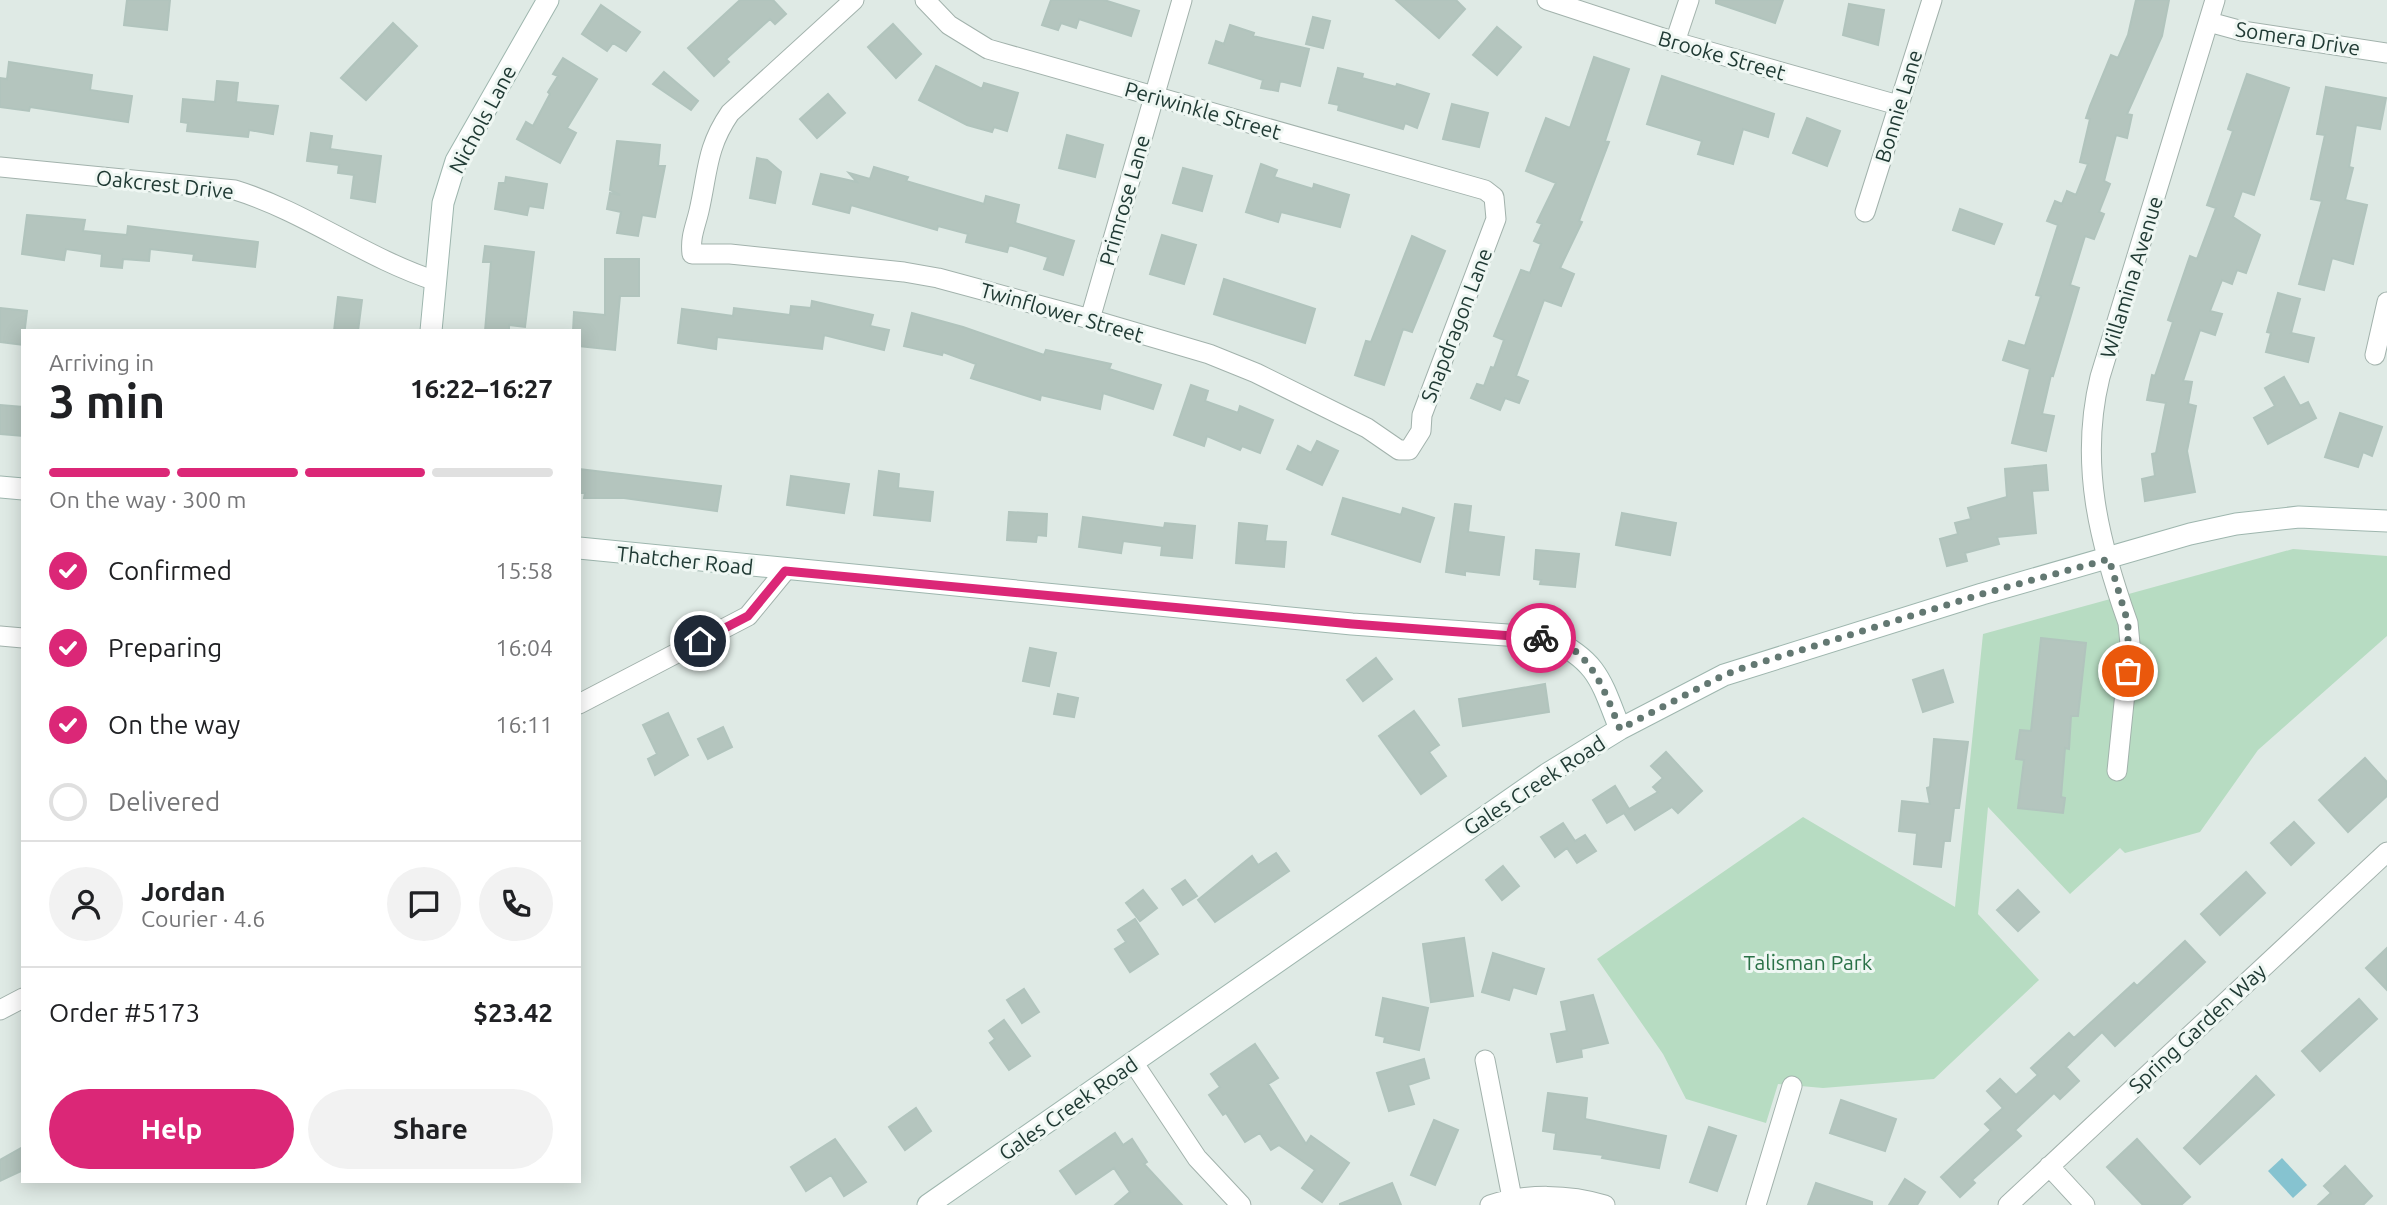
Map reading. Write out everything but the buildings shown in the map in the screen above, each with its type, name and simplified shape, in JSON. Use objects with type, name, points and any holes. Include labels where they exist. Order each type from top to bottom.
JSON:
[{"type":"main road","name":"Nichols Lane","points":[[431,329],[443,203],[456,161],[548,0]]},
{"type":"main road","points":[[0,487],[21,489]]},
{"type":"main road","name":"Gales Creek Road","points":[[928,1205],[1548,774],[1620,729],[1724,675],[1969,597],[2190,534],[2266,519],[2332,517],[2387,521]]},
{"type":"main road","name":"Thatcher Road","points":[[581,548],[785,571],[1339,623],[1549,638],[1577,651],[1593,669],[1620,729]]},
{"type":"street","name":"Twinflower Street","points":[[853,0],[730,113],[722,125],[712,142],[704,170],[699,211],[690,237],[692,254],[730,254],[904,272],[938,278],[1090,319],[1209,354],[1256,373],[1367,428],[1399,450],[1409,450]]},
{"type":"street","name":"Periwinkle Street","points":[[925,0],[950,25],[988,49],[1485,190],[1494,197]]},
{"type":"street","name":"Primrose Lane","points":[[1090,319],[1182,0]]},
{"type":"street","name":"Brooke Street","points":[[1546,0],[1675,42],[1898,105]]},
{"type":"street","points":[[1675,42],[1689,0]]},
{"type":"street","name":"Bonnie Lane","points":[[1864,212],[1932,0]]},
{"type":"street","name":"Willamina Avenue","points":[[2117,771],[2130,644],[2128,623],[2091,484],[2089,431],[2093,406],[2216,0]]},
{"type":"street","name":"Somera Drive","points":[[2209,22],[2242,31],[2387,53]]},
{"type":"street","name":"Oakcrest Drive","points":[[0,167],[234,190],[272,201],[410,272],[436,281]]},
{"type":"street","name":"Snapdragon Lane","points":[[1409,450],[1421,431],[1422,415],[1496,219],[1494,197]]},
{"type":"street","points":[[2375,355],[2387,302]]},
{"type":"street","points":[[581,703],[748,616],[785,571]]},
{"type":"street","points":[[0,636],[21,638]]},
{"type":"street","name":"Spring Garden Way","points":[[2008,1205],[2387,852]]},
{"type":"street","points":[[0,1010],[21,999]]},
{"type":"street","points":[[1485,1060],[1512,1198]]},
{"type":"street","points":[[1133,1062],[1197,1158],[1241,1205]]},
{"type":"street","points":[[1756,1205],[1792,1086]]},
{"type":"street","points":[[2049,1166],[2085,1205]]},
{"type":"street","points":[[1490,1205],[1512,1198],[1567,1198],[1605,1205]]},
{"type":"green space","name":"Talisman Park","points":[[2293,549],[2387,556],[2387,636],[2258,750],[2200,832],[2125,853],[2120,848],[2070,894],[1988,807],[1978,914],[2039,980],[1934,1079],[1823,1088],[1778,1084],[1766,1123],[1686,1099],[1663,1054],[1597,959],[1803,817],[1955,907],[1983,634]]},
{"type":"water","points":[[2282,1158],[2307,1185],[2293,1198],[2268,1171]]},
{"type":"way so far","points":[[1541,638],[1549,638],[1577,651],[1593,669],[1620,729],[1724,675],[1743,668],[1982,594],[2109,559],[2128,623],[2128,671]]},
{"type":"route","points":[[700,641],[748,616],[771,592],[785,571],[1352,624],[1541,638]]}]
